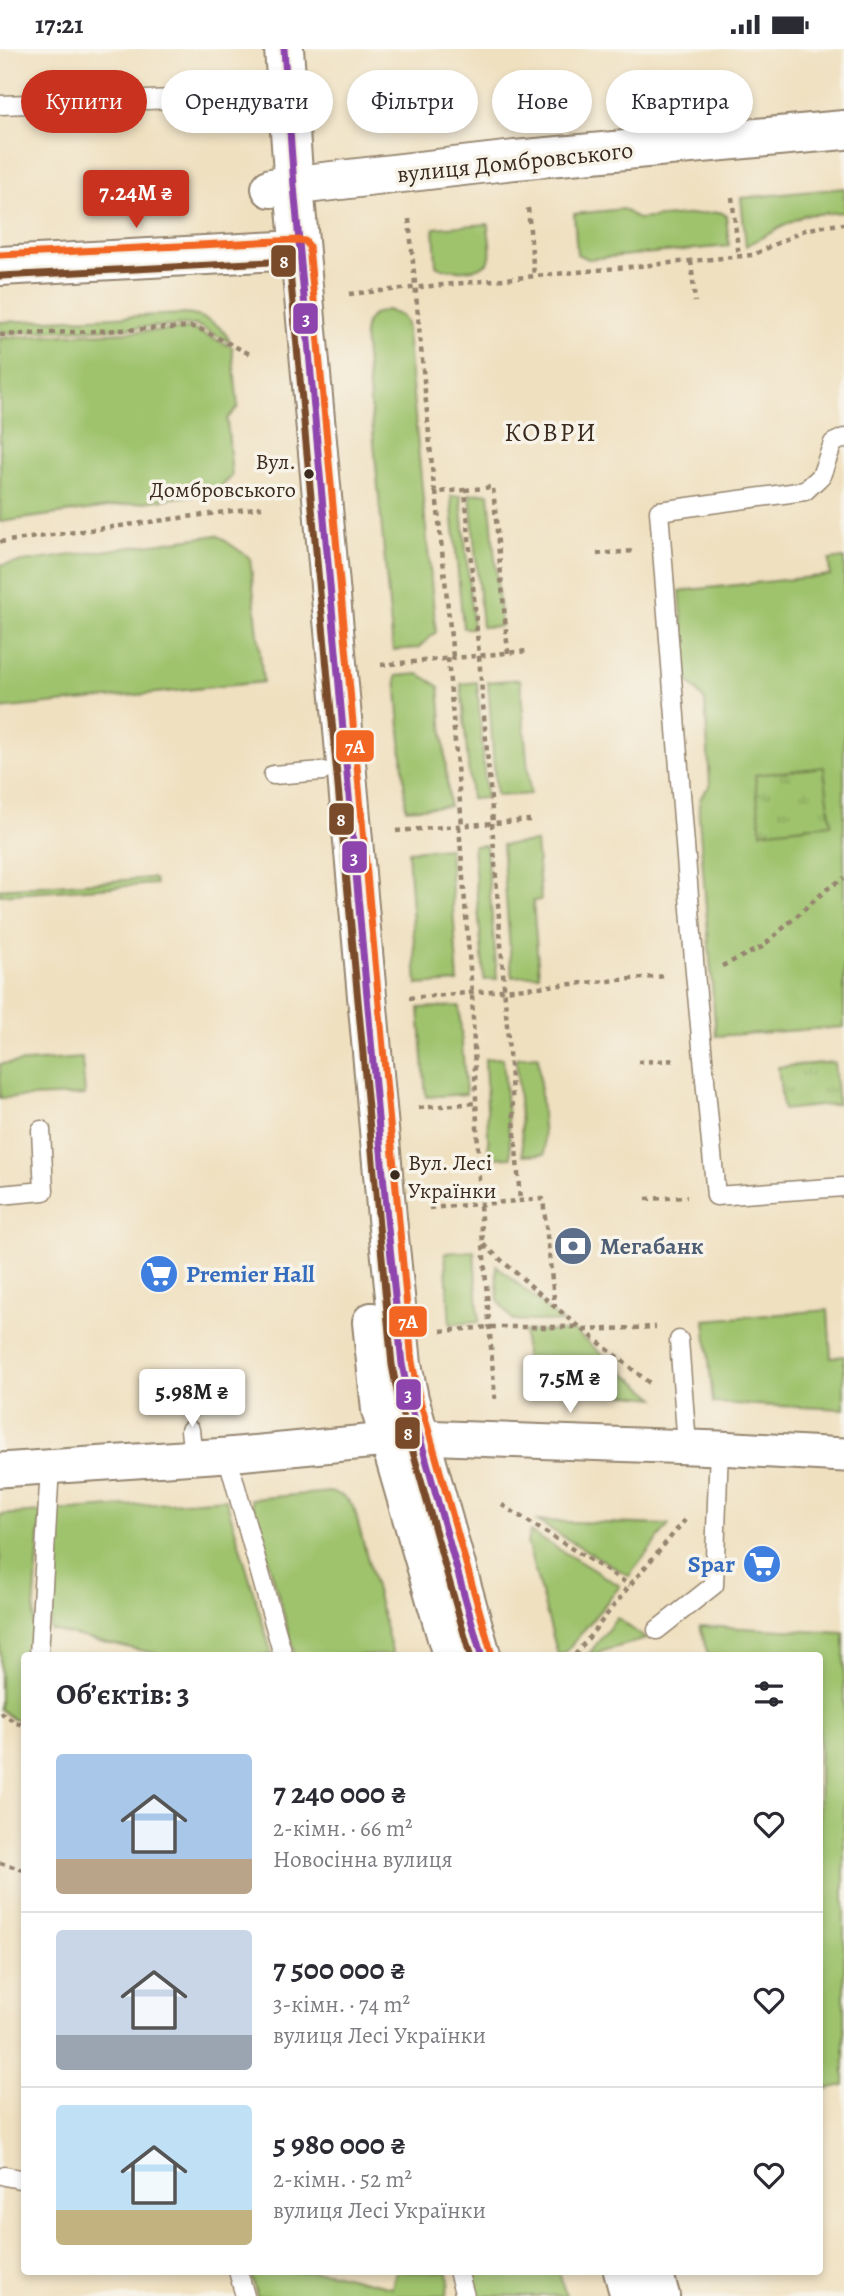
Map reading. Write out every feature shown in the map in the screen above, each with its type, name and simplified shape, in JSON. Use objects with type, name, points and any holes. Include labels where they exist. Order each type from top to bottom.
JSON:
[{"type":"main road","points":[[261,49],[263,70]]},
{"type":"main road","points":[[284,49],[282,187],[324,771],[381,1410],[404,1438],[480,1652]]},
{"type":"main road","name":"вулиця Домбровського","points":[[282,187],[515,160],[844,130]]},
{"type":"main road","points":[[272,133],[282,187]]},
{"type":"main road","points":[[0,266],[287,250]]},
{"type":"main road","points":[[287,250],[402,1364],[404,1438],[451,1652]]},
{"type":"main road","points":[[624,2275],[630,2296]]},
{"type":"main road","points":[[654,2275],[660,2296]]},
{"type":"street","points":[[0,1470],[50,1467],[192,1443],[227,1455],[404,1438],[703,1447],[844,1455]]},
{"type":"lane","points":[[0,105],[161,100]]},
{"type":"lane","points":[[844,438],[833,443],[821,476],[806,491],[659,511],[695,974],[716,1196],[844,1187]]},
{"type":"lane","points":[[273,775],[324,771]]},
{"type":"lane","points":[[0,1195],[44,1191],[41,1130]]},
{"type":"lane","points":[[657,1630],[714,1585],[703,1447],[679,1340]]},
{"type":"lane","points":[[227,1455],[282,1652]]},
{"type":"lane","points":[[39,1652],[50,1467]]},
{"type":"lane","points":[[5,2176],[21,2180]]},
{"type":"lane","points":[[239,2275],[245,2296]]},
{"type":"lane","points":[[459,2275],[466,2296]]},
{"type":"path","points":[[732,197],[738,257]]},
{"type":"path","points":[[528,208],[534,275]]},
{"type":"path","points":[[409,219],[450,658],[472,993],[480,1205],[495,1399]]},
{"type":"path","points":[[349,294],[738,257],[763,252],[814,227],[844,224]]},
{"type":"path","points":[[691,261],[695,302]]},
{"type":"path","points":[[0,335],[192,327],[250,353]]},
{"type":"path","points":[[436,492],[493,487],[508,653]]},
{"type":"path","points":[[465,490],[480,655],[520,1201]]},
{"type":"path","points":[[0,542],[262,506]]},
{"type":"path","points":[[597,554],[661,549]]},
{"type":"path","points":[[381,665],[527,651]]},
{"type":"path","points":[[396,831],[530,821]]},
{"type":"path","points":[[409,998],[695,974],[719,967],[762,947],[827,889],[844,878]]},
{"type":"path","points":[[419,1108],[476,1104]]},
{"type":"path","points":[[646,1199],[716,1196]]},
{"type":"path","points":[[429,1208],[543,1199],[555,1307]]},
{"type":"path","points":[[483,1244],[652,1386]]},
{"type":"path","points":[[441,1331],[490,1327],[664,1326]]},
{"type":"path","points":[[502,1505],[630,1585]]},
{"type":"path","points":[[577,1652],[691,1514]]},
{"type":"path","points":[[0,1712],[21,1724]]},
{"type":"path","points":[[0,1863],[21,1869]]},
{"type":"green space","points":[[844,188],[844,212],[804,215],[746,246],[741,198]]},
{"type":"green space","points":[[623,209],[638,219],[720,212],[726,215],[729,246],[588,259],[577,254],[574,214]]},
{"type":"green space","points":[[488,224],[488,262],[475,269],[466,270],[441,268],[436,265],[434,228]]},
{"type":"green space","points":[[387,310],[401,316],[406,323],[436,632],[418,648],[393,650],[364,335],[370,318]]},
{"type":"green space","points":[[184,314],[198,316],[217,325],[230,342],[196,325],[0,333],[0,322]]},
{"type":"green space","points":[[192,329],[232,347],[238,407],[227,419],[232,476],[216,492],[0,522],[0,338]]},
{"type":"green space","points":[[489,493],[501,626],[482,627],[470,494]]},
{"type":"green space","points":[[451,496],[461,496],[473,628],[463,628]]},
{"type":"green space","points":[[217,535],[250,558],[263,682],[0,709],[0,565]]},
{"type":"green space","points":[[844,558],[844,1027],[716,1036],[699,813],[701,797],[710,786],[705,701],[687,680],[680,591],[830,575],[829,560]]},
{"type":"green space","points":[[419,674],[439,686],[449,806],[406,809],[396,676]]},
{"type":"green space","points":[[520,679],[530,794],[496,796],[488,682]]},
{"type":"green space","points":[[477,682],[486,798],[471,799],[461,684]]},
{"type":"green space","points":[[824,767],[831,824],[761,832],[755,775]]},
{"type":"green space","points":[[536,842],[541,900],[533,901],[539,975],[512,977],[502,845]]},
{"type":"green space","points":[[486,845],[497,979],[484,980],[473,846]]},
{"type":"green space","points":[[449,848],[458,982],[417,985],[408,851]]},
{"type":"green space","points":[[152,878],[156,884],[0,895],[0,889]]},
{"type":"green space","points":[[459,1006],[466,1094],[426,1097],[419,1008]]},
{"type":"green space","points":[[538,1056],[545,1154],[523,1155],[516,1058]]},
{"type":"green space","points":[[82,1058],[85,1095],[0,1098],[0,1064]]},
{"type":"green space","points":[[503,1058],[511,1157],[489,1158],[485,1059]]},
{"type":"green space","points":[[834,1062],[838,1104],[783,1110],[778,1067]]},
{"type":"green space","points":[[474,1251],[479,1322],[450,1324],[445,1253]]},
{"type":"green space","points":[[496,1265],[562,1322],[512,1320],[498,1300]]},
{"type":"green space","points":[[828,1310],[831,1357],[844,1356],[844,1409],[713,1403],[705,1320]]},
{"type":"green space","points":[[524,1331],[574,1331],[656,1398],[534,1386],[526,1380]]},
{"type":"green space","points":[[329,1492],[349,1501],[354,1508],[392,1652],[294,1652],[251,1499]]},
{"type":"green space","points":[[226,1499],[271,1652],[149,1652],[50,1630],[57,1511]]},
{"type":"green space","points":[[41,1512],[31,1652],[21,1652],[21,1720],[13,1719],[0,1709],[0,1515]]},
{"type":"green space","points":[[537,1521],[669,1525],[629,1576]]},
{"type":"green space","points":[[530,1532],[620,1586],[566,1652],[557,1652],[527,1542]]},
{"type":"green space","points":[[617,1618],[646,1639],[599,1652],[590,1652]]},
{"type":"green space","points":[[700,1626],[844,1633],[844,2085],[827,2089],[823,2075],[823,1652],[707,1652]]},
{"type":"green space","points":[[251,2275],[340,2275],[392,2287],[395,2275],[448,2275],[446,2296],[257,2296]]},
{"type":"green space","points":[[471,2275],[560,2275],[566,2296],[477,2296]]},
{"type":"transit line","name":"3","points":[[284,49],[294,186],[402,1364],[409,1399],[480,1652]]},
{"type":"transit line","name":"7А","points":[[0,255],[298,240],[305,241],[309,246],[412,1362],[419,1397],[491,1652]]},
{"type":"transit line","name":"8","points":[[1,276],[289,261],[392,1365],[399,1402],[469,1652]]},
{"type":"place","name":"Вул. Домбровського","points":[[309,474]]},
{"type":"place","name":"Вул. Лесі Українки","points":[[395,1175]]},
{"type":"place","name":"Мегабанк","points":[[573,1246]]},
{"type":"place","name":"Premier Hall","points":[[159,1274]]},
{"type":"place","name":"Spar","points":[[762,1564]]},
{"type":"district","name":"КОВРИ","points":[[551,432]]}]
